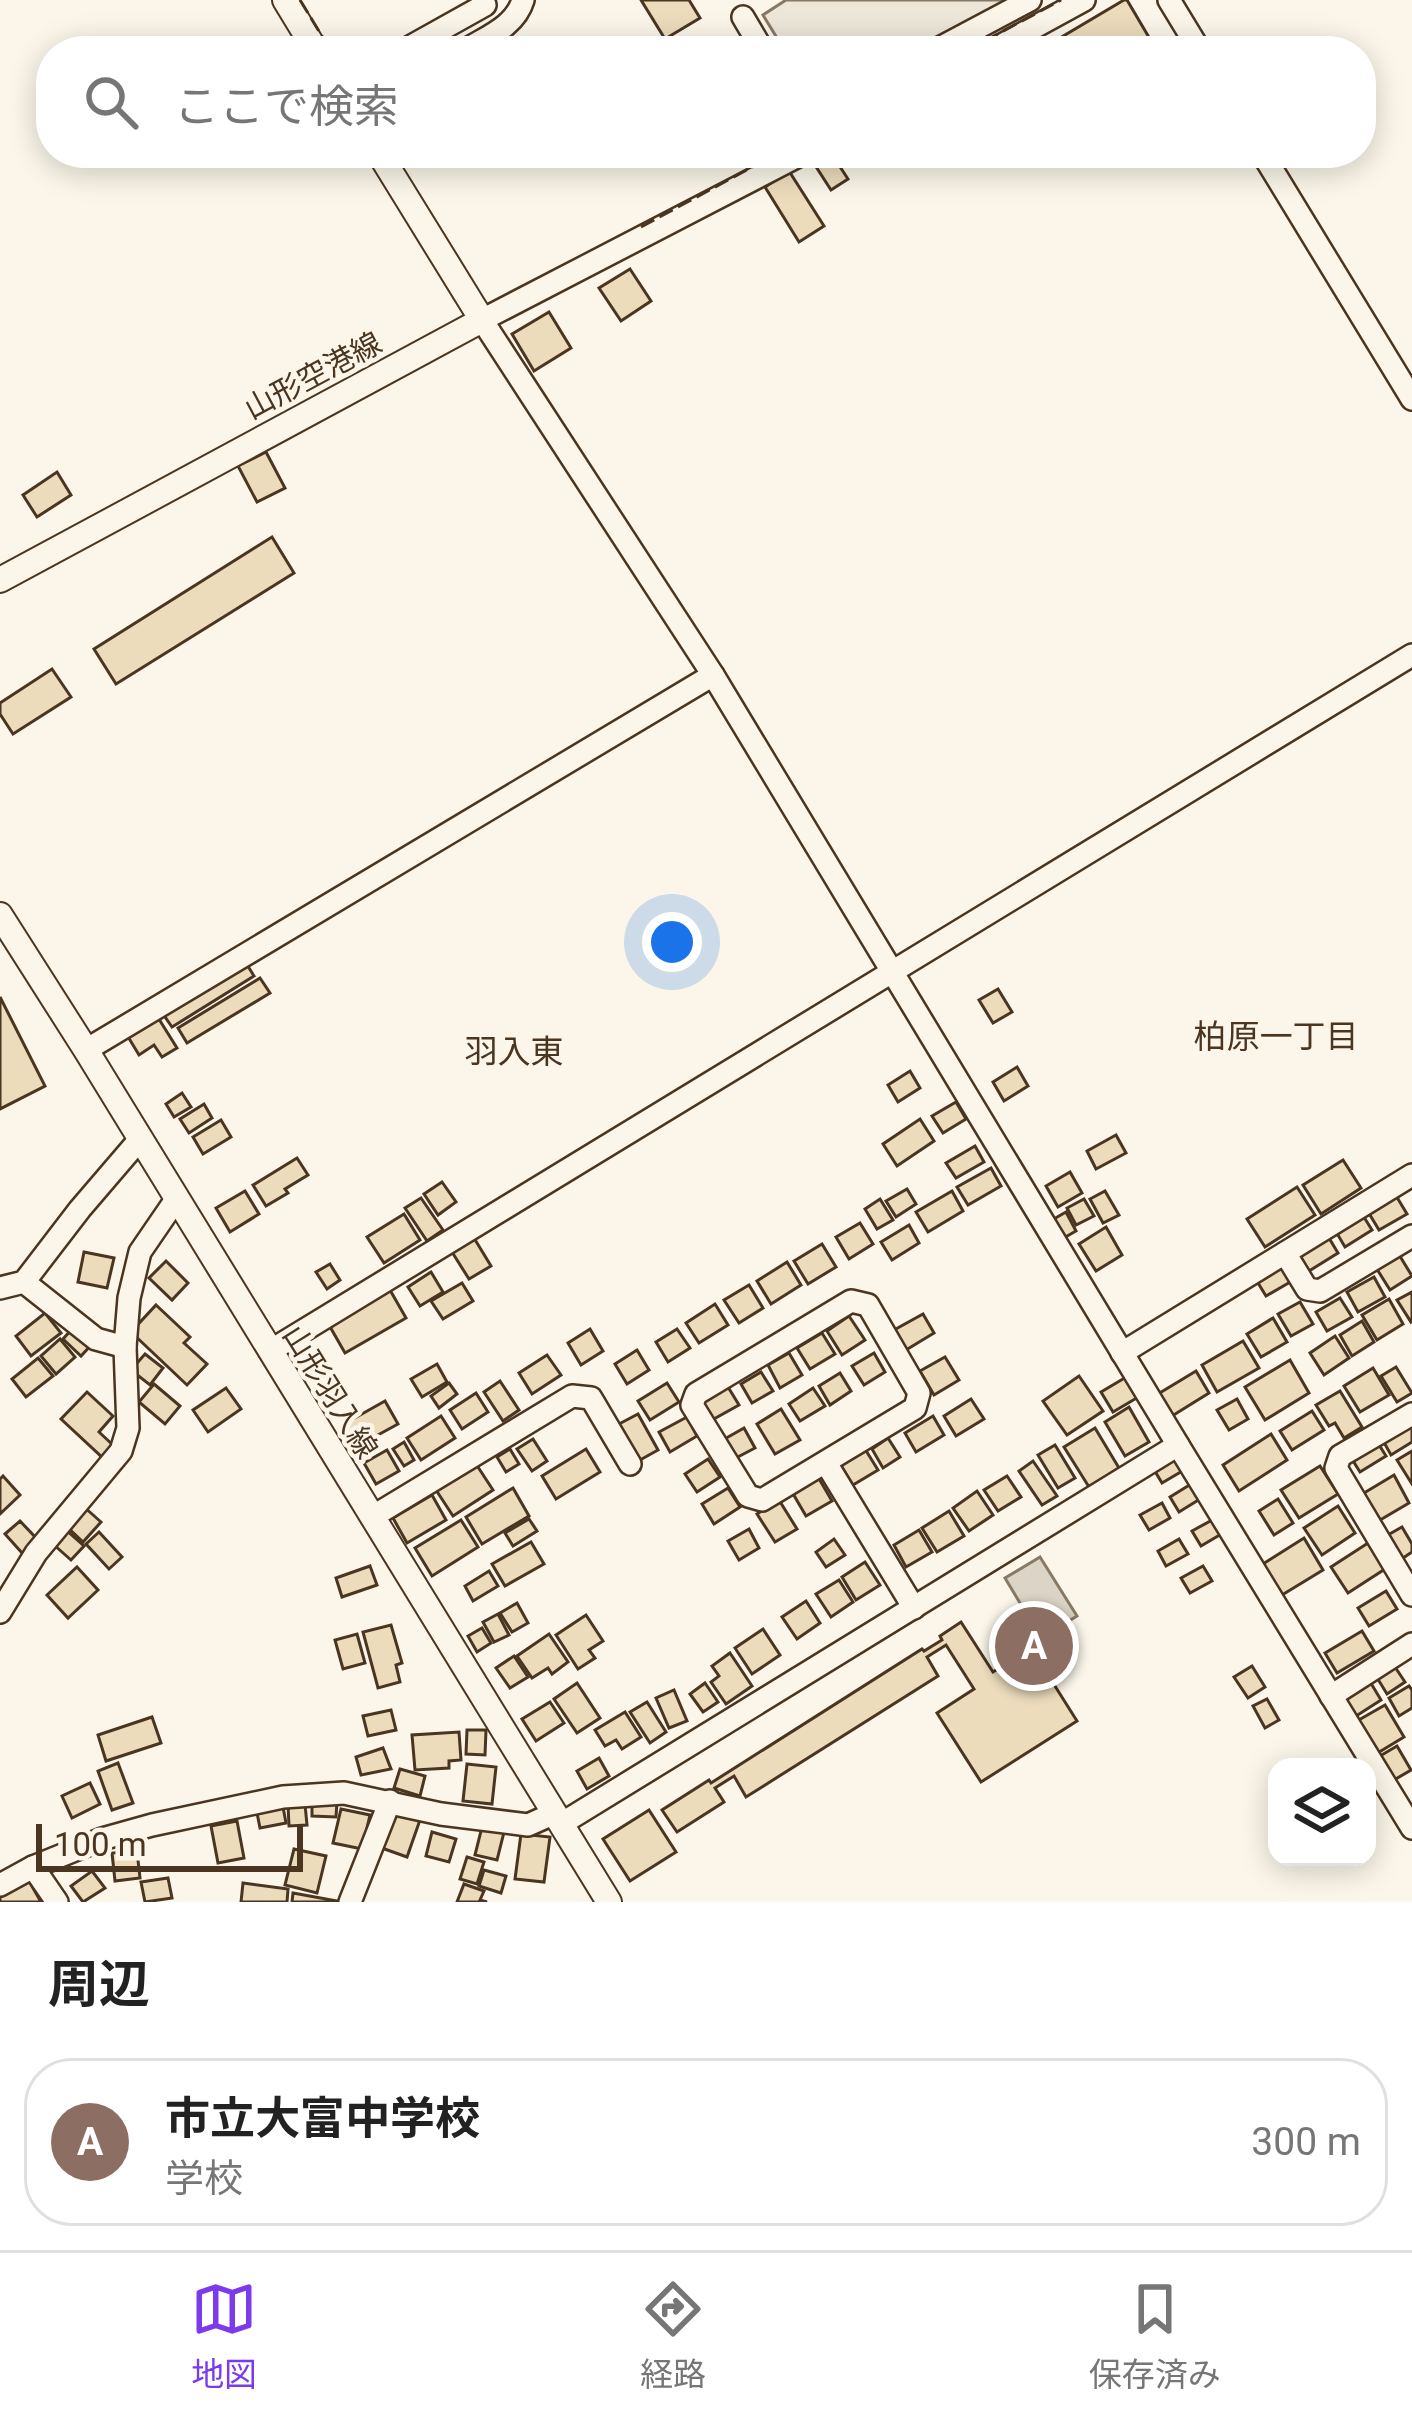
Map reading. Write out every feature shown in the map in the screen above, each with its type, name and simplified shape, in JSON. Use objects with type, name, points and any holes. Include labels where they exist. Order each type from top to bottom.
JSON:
[{"type":"main road","points":[[285,0],[307,36]]},
{"type":"main road","points":[[388,168],[482,320]]},
{"type":"main road","name":"山形空港線","points":[[0,580],[482,320]]},
{"type":"main road","name":"山形羽入線","points":[[0,915],[609,1902]]},
{"type":"street","points":[[489,36],[512,22],[523,0]]},
{"type":"street","points":[[962,36],[1030,0]]},
{"type":"street","points":[[1018,36],[1084,0]]},
{"type":"street","points":[[1169,0],[1191,36]]},
{"type":"street","points":[[429,36],[485,5]]},
{"type":"street","points":[[743,17],[754,36]]},
{"type":"street","points":[[775,168],[482,320],[712,675],[1412,1828]]},
{"type":"street","points":[[1271,168],[1412,399]]},
{"type":"street","points":[[270,1351],[1412,655]]},
{"type":"street","points":[[86,1050],[712,675]]},
{"type":"street","points":[[0,1288],[24,1282],[140,1139]]},
{"type":"street","points":[[1122,1353],[1412,1175]]},
{"type":"street","points":[[0,1612],[36,1553],[121,1451],[128,1428],[124,1347],[129,1298],[140,1252],[177,1198]]},
{"type":"street","points":[[1285,1253],[1307,1289],[1320,1291],[1412,1236]]},
{"type":"street","points":[[24,1282],[96,1339],[124,1347]]},
{"type":"street","points":[[851,1301],[868,1305],[920,1393],[915,1408],[826,1463],[762,1500],[748,1496],[692,1405],[696,1394],[851,1301]]},
{"type":"street","points":[[372,1517],[572,1396],[591,1398],[630,1464]]},
{"type":"street","points":[[1412,1414],[1340,1456],[1336,1468],[1412,1594]]},
{"type":"street","points":[[0,1885],[102,1839],[284,1797],[344,1793],[528,1826],[558,1818],[914,1609],[1178,1445]]},
{"type":"street","points":[[826,1463],[914,1609]]},
{"type":"street","points":[[1330,1696],[1412,1644]]},
{"type":"street","points":[[350,1902],[390,1801]]},
{"type":"street","points":[[33,1867],[57,1902]]},
{"type":"shaded area","points":[[786,0],[1013,0],[944,36],[776,36],[763,15]]},
{"type":"shaded area","points":[[1040,1557],[1077,1616],[1041,1638],[1005,1578]]},
{"type":"building","points":[[641,0],[689,0],[700,18],[663,36]]},
{"type":"building","points":[[1127,0],[1148,36],[1063,36]]},
{"type":"building","points":[[817,168],[841,168],[848,179],[831,190]]},
{"type":"building","points":[[789,171],[824,226],[799,242],[765,187]]},
{"type":"building","points":[[630,269],[651,301],[621,321],[599,288]]},
{"type":"building","points":[[549,312],[571,348],[534,371],[512,334]]},
{"type":"building","points":[[266,452],[285,488],[257,502],[238,466]]},
{"type":"building","points":[[57,472],[71,495],[37,517],[23,495]]},
{"type":"building","points":[[272,537],[294,573],[116,684],[94,649]]},
{"type":"building","points":[[52,669],[71,697],[13,734],[0,714],[0,703]]},
{"type":"building","points":[[246,963],[254,976],[172,1027],[163,1014]]},
{"type":"building","points":[[260,978],[270,993],[187,1043],[178,1028]]},
{"type":"building","points":[[998,989],[1012,1012],[993,1023],[979,1000]]},
{"type":"building","points":[[0,997],[45,1086],[0,1109]]},
{"type":"building","points":[[157,1016],[177,1048],[162,1057],[154,1045],[139,1055],[127,1035]]},
{"type":"building","points":[[1017,1067],[1028,1086],[1004,1101],[993,1082]]},
{"type":"building","points":[[910,1071],[920,1088],[898,1102],[888,1085]]},
{"type":"building","points":[[182,1093],[191,1107],[174,1117],[166,1104]]},
{"type":"building","points":[[956,1102],[966,1119],[943,1133],[932,1116]]},
{"type":"building","points":[[204,1104],[212,1118],[189,1133],[180,1119]]},
{"type":"building","points":[[920,1119],[934,1141],[897,1166],[883,1144]]},
{"type":"building","points":[[221,1120],[231,1137],[203,1154],[193,1137]]},
{"type":"building","points":[[1116,1135],[1126,1153],[1096,1169],[1087,1151]]},
{"type":"building","points":[[975,1146],[984,1162],[956,1178],[946,1163]]},
{"type":"building","points":[[297,1158],[308,1175],[266,1206],[253,1185]]},
{"type":"building","points":[[1343,1160],[1361,1188],[1321,1214],[1303,1185]]},
{"type":"building","points":[[991,1168],[1001,1186],[968,1205],[957,1187]]},
{"type":"building","points":[[1070,1172],[1082,1193],[1058,1207],[1046,1186]]},
{"type":"building","points":[[442,1182],[456,1202],[438,1215],[424,1194]]},
{"type":"building","points":[[1297,1187],[1315,1215],[1265,1247],[1247,1219]]},
{"type":"building","points":[[907,1189],[916,1204],[896,1217],[886,1201]]},
{"type":"building","points":[[245,1191],[259,1214],[230,1232],[216,1208]]},
{"type":"building","points":[[952,1191],[963,1211],[928,1232],[916,1212]]},
{"type":"building","points":[[1105,1191],[1119,1215],[1103,1223],[1090,1199]]},
{"type":"building","points":[[1395,1194],[1407,1214],[1379,1230],[1367,1210]]},
{"type":"building","points":[[421,1198],[443,1230],[427,1241],[405,1208]]},
{"type":"building","points":[[880,1199],[893,1220],[877,1229],[865,1209]]},
{"type":"building","points":[[1084,1199],[1094,1216],[1076,1225],[1067,1208]]},
{"type":"building","points":[[1066,1212],[1076,1231],[1062,1239],[1052,1220]]},
{"type":"building","points":[[404,1214],[420,1240],[384,1263],[367,1237]]},
{"type":"building","points":[[1362,1214],[1372,1230],[1345,1247],[1335,1230]]},
{"type":"building","points":[[860,1223],[873,1244],[849,1259],[836,1237]]},
{"type":"building","points":[[909,1225],[919,1243],[892,1260],[881,1242]]},
{"type":"building","points":[[1106,1227],[1122,1255],[1096,1271],[1079,1244]]},
{"type":"building","points":[[1326,1233],[1338,1253],[1309,1271],[1297,1251]]},
{"type":"building","points":[[474,1238],[491,1266],[469,1279],[452,1252]]},
{"type":"building","points":[[822,1244],[836,1267],[808,1284],[794,1261]]},
{"type":"building","points":[[84,1252],[114,1258],[107,1288],[78,1282]]},
{"type":"building","points":[[1398,1253],[1412,1276],[1390,1290],[1375,1266]]},
{"type":"building","points":[[166,1261],[188,1283],[172,1300],[149,1278]]},
{"type":"building","points":[[787,1262],[801,1285],[771,1304],[757,1281]]},
{"type":"building","points":[[1281,1262],[1292,1281],[1266,1296],[1255,1278]]},
{"type":"building","points":[[330,1264],[340,1280],[327,1289],[316,1272]]},
{"type":"building","points":[[431,1272],[443,1292],[420,1306],[408,1287]]},
{"type":"building","points":[[1374,1277],[1385,1297],[1358,1312],[1347,1292]]},
{"type":"building","points":[[462,1283],[473,1301],[443,1319],[431,1301]]},
{"type":"building","points":[[749,1285],[763,1308],[739,1323],[724,1300]]},
{"type":"building","points":[[390,1290],[406,1318],[345,1353],[329,1325]]},
{"type":"building","points":[[1412,1292],[1412,1321],[1411,1322],[1397,1300]]},
{"type":"building","points":[[1340,1298],[1352,1317],[1327,1331],[1316,1312]]},
{"type":"building","points":[[1389,1299],[1403,1324],[1377,1340],[1362,1315]]},
{"type":"building","points":[[1300,1302],[1313,1324],[1291,1336],[1278,1314]]},
{"type":"building","points":[[715,1304],[728,1325],[699,1343],[686,1323]]},
{"type":"building","points":[[156,1305],[190,1337],[184,1343],[207,1364],[187,1385],[131,1332]]},
{"type":"building","points":[[45,1313],[61,1333],[31,1356],[16,1336]]},
{"type":"building","points":[[923,1314],[934,1333],[906,1350],[894,1330]]},
{"type":"building","points":[[849,1316],[865,1340],[842,1355],[827,1331]]},
{"type":"building","points":[[1273,1318],[1287,1342],[1261,1357],[1247,1334]]},
{"type":"building","points":[[1362,1321],[1374,1342],[1352,1356],[1340,1335]]},
{"type":"building","points":[[74,1327],[92,1344],[81,1356],[63,1339]]},
{"type":"building","points":[[590,1329],[603,1351],[581,1365],[568,1343]]},
{"type":"building","points":[[677,1329],[690,1348],[668,1362],[656,1342]]},
{"type":"building","points":[[822,1333],[835,1354],[810,1369],[797,1348]]},
{"type":"building","points":[[1335,1336],[1349,1358],[1324,1375],[1310,1353]]},
{"type":"building","points":[[60,1339],[75,1357],[56,1374],[41,1356]]},
{"type":"building","points":[[1243,1341],[1259,1368],[1217,1392],[1202,1365]]},
{"type":"building","points":[[637,1350],[649,1370],[627,1384],[615,1364]]},
{"type":"building","points":[[789,1353],[802,1375],[780,1388],[768,1365]]},
{"type":"building","points":[[874,1353],[885,1372],[864,1385],[852,1366]]},
{"type":"building","points":[[145,1354],[163,1368],[150,1385],[131,1370]]},
{"type":"building","points":[[547,1355],[561,1375],[532,1394],[519,1373]]},
{"type":"building","points":[[945,1357],[959,1380],[934,1395],[920,1371]]},
{"type":"building","points":[[38,1358],[53,1376],[26,1397],[12,1379]]},
{"type":"building","points":[[1290,1360],[1309,1393],[1265,1420],[1245,1387]]},
{"type":"building","points":[[437,1364],[447,1382],[422,1397],[411,1379]]},
{"type":"building","points":[[1396,1367],[1412,1393],[1397,1402],[1381,1376]]},
{"type":"building","points":[[1373,1368],[1389,1395],[1360,1412],[1344,1386]]},
{"type":"building","points":[[1196,1371],[1209,1393],[1172,1416],[1158,1394]]},
{"type":"building","points":[[761,1372],[773,1391],[752,1403],[741,1384]]},
{"type":"building","points":[[840,1373],[851,1391],[830,1405],[819,1386]]},
{"type":"building","points":[[1079,1376],[1103,1411],[1067,1435],[1043,1401]]},
{"type":"building","points":[[1128,1376],[1140,1396],[1113,1412],[1101,1392]]},
{"type":"building","points":[[500,1381],[519,1410],[503,1421],[484,1392]]},
{"type":"building","points":[[449,1383],[457,1394],[439,1408],[431,1396]]},
{"type":"building","points":[[667,1383],[679,1402],[650,1420],[638,1401]]},
{"type":"building","points":[[154,1384],[180,1406],[165,1424],[139,1402]]},
{"type":"building","points":[[728,1387],[739,1405],[712,1420],[702,1403]]},
{"type":"building","points":[[226,1388],[241,1409],[208,1432],[193,1410]]},
{"type":"building","points":[[813,1388],[825,1406],[800,1421],[789,1404]]},
{"type":"building","points":[[1340,1391],[1362,1427],[1344,1438],[1335,1423],[1329,1426],[1316,1405]]},
{"type":"building","points":[[87,1392],[113,1416],[99,1432],[114,1446],[103,1458],[61,1419]]},
{"type":"building","points":[[476,1393],[488,1412],[462,1429],[450,1410]]},
{"type":"building","points":[[971,1399],[984,1419],[956,1436],[944,1416]]},
{"type":"building","points":[[1237,1399],[1248,1419],[1229,1430],[1217,1410]]},
{"type":"building","points":[[385,1401],[398,1424],[356,1447],[344,1424]]},
{"type":"building","points":[[1129,1407],[1149,1442],[1125,1456],[1105,1422]]},
{"type":"building","points":[[781,1409],[800,1440],[775,1454],[757,1424]]},
{"type":"building","points":[[1312,1411],[1324,1430],[1292,1450],[1280,1431]]},
{"type":"building","points":[[638,1414],[658,1450],[640,1460],[619,1424]]},
{"type":"building","points":[[441,1416],[455,1438],[421,1460],[407,1438]]},
{"type":"building","points":[[933,1416],[944,1435],[916,1452],[905,1433]]},
{"type":"building","points":[[687,1417],[697,1436],[670,1452],[659,1432]]},
{"type":"building","points":[[1412,1418],[1412,1442],[1391,1455],[1381,1437]]},
{"type":"building","points":[[744,1428],[755,1448],[732,1460],[721,1441]]},
{"type":"building","points":[[1095,1428],[1119,1468],[1089,1487],[1064,1447]]},
{"type":"building","points":[[1271,1434],[1287,1460],[1239,1491],[1223,1465]]},
{"type":"building","points":[[888,1438],[900,1457],[883,1468],[872,1449]]},
{"type":"building","points":[[533,1439],[547,1461],[532,1471],[517,1449]]},
{"type":"building","points":[[1376,1440],[1386,1456],[1360,1472],[1350,1456]]},
{"type":"building","points":[[404,1442],[414,1460],[404,1466],[393,1449]]},
{"type":"building","points":[[1055,1445],[1075,1478],[1058,1488],[1038,1455]]},
{"type":"building","points":[[510,1449],[519,1464],[506,1472],[497,1457]]},
{"type":"building","points":[[586,1449],[600,1472],[556,1499],[542,1476]]},
{"type":"building","points":[[865,1449],[878,1470],[853,1485],[840,1464]]},
{"type":"building","points":[[387,1450],[399,1471],[376,1484],[364,1463]]},
{"type":"building","points":[[1412,1451],[1412,1484],[1397,1460]]},
{"type":"building","points":[[1175,1455],[1184,1470],[1162,1483],[1153,1468]]},
{"type":"building","points":[[708,1459],[720,1477],[697,1492],[685,1474]]},
{"type":"building","points":[[1033,1461],[1057,1496],[1042,1505],[1019,1471]]},
{"type":"building","points":[[476,1464],[493,1490],[453,1516],[436,1490]]},
{"type":"building","points":[[1320,1466],[1338,1494],[1299,1518],[1281,1490]]},
{"type":"building","points":[[1394,1475],[1409,1503],[1375,1523],[1359,1496]]},
{"type":"building","points":[[3,1476],[20,1495],[0,1514],[0,1479]]},
{"type":"building","points":[[1007,1476],[1021,1497],[998,1511],[984,1490]]},
{"type":"building","points":[[818,1477],[832,1501],[806,1516],[792,1492]]},
{"type":"building","points":[[1191,1484],[1200,1499],[1179,1512],[1170,1497]]},
{"type":"building","points":[[513,1488],[529,1516],[482,1544],[466,1517]]},
{"type":"building","points":[[728,1488],[740,1507],[714,1524],[702,1504]]},
{"type":"building","points":[[977,1491],[993,1515],[969,1531],[953,1508]]},
{"type":"building","points":[[432,1495],[446,1520],[407,1543],[393,1518]]},
{"type":"building","points":[[1278,1499],[1293,1523],[1274,1535],[1259,1511]]},
{"type":"building","points":[[779,1500],[797,1529],[775,1542],[757,1514]]},
{"type":"building","points":[[1162,1503],[1170,1518],[1149,1530],[1140,1515]]},
{"type":"building","points":[[83,1506],[101,1522],[83,1542],[65,1525]]},
{"type":"building","points":[[1338,1506],[1355,1533],[1322,1555],[1304,1528]]},
{"type":"building","points":[[949,1511],[964,1536],[937,1552],[922,1528]]},
{"type":"building","points":[[529,1519],[537,1531],[513,1546],[505,1533]]},
{"type":"building","points":[[1214,1519],[1223,1533],[1201,1546],[1192,1531]]},
{"type":"building","points":[[461,1520],[478,1547],[432,1576],[415,1548]]},
{"type":"building","points":[[20,1521],[38,1540],[23,1554],[5,1534]]},
{"type":"building","points":[[1402,1527],[1412,1552],[1400,1560],[1386,1536]]},
{"type":"building","points":[[749,1529],[759,1548],[739,1560],[728,1541]]},
{"type":"building","points":[[66,1530],[84,1546],[71,1560],[53,1544]]},
{"type":"building","points":[[919,1530],[932,1552],[906,1567],[894,1545]]},
{"type":"building","points":[[99,1532],[122,1557],[109,1569],[86,1544]]},
{"type":"building","points":[[1304,1538],[1323,1570],[1282,1595],[1263,1564]]},
{"type":"building","points":[[834,1539],[845,1555],[826,1567],[816,1552]]},
{"type":"building","points":[[1179,1539],[1188,1554],[1166,1566],[1158,1551]]},
{"type":"building","points":[[531,1542],[544,1564],[505,1586],[492,1564]]},
{"type":"building","points":[[1368,1543],[1385,1569],[1348,1593],[1331,1567]]},
{"type":"building","points":[[865,1562],[880,1585],[856,1600],[842,1577]]},
{"type":"building","points":[[370,1566],[377,1585],[342,1597],[336,1578]]},
{"type":"building","points":[[1203,1566],[1212,1581],[1190,1593],[1181,1578]]},
{"type":"building","points":[[77,1567],[98,1590],[68,1618],[47,1595]]},
{"type":"building","points":[[489,1571],[498,1586],[473,1601],[465,1586]]},
{"type":"building","points":[[839,1580],[853,1602],[831,1617],[816,1594]]},
{"type":"building","points":[[1386,1591],[1397,1609],[1369,1626],[1358,1608]]},
{"type":"building","points":[[806,1601],[820,1623],[797,1639],[782,1617]]},
{"type":"building","points":[[517,1603],[528,1623],[512,1632],[500,1613]]},
{"type":"building","points":[[498,1614],[509,1635],[494,1642],[483,1622]]},
{"type":"building","points":[[586,1615],[603,1641],[589,1650],[595,1658],[578,1669],[556,1635]]},
{"type":"building","points":[[961,1622],[993,1672],[1031,1648],[1077,1721],[981,1782],[937,1713],[974,1689],[946,1645],[927,1657],[938,1676],[746,1797],[734,1776],[715,1788],[724,1802],[677,1832],[662,1810],[942,1640],[940,1636]]},
{"type":"building","points":[[391,1625],[402,1663],[396,1665],[400,1682],[378,1688],[363,1632]]},
{"type":"building","points":[[482,1628],[491,1643],[477,1652],[468,1636]]},
{"type":"building","points":[[763,1629],[780,1655],[752,1674],[735,1648]]},
{"type":"building","points":[[1362,1631],[1374,1651],[1337,1673],[1325,1653]]},
{"type":"building","points":[[357,1634],[365,1663],[343,1669],[335,1640]]},
{"type":"building","points":[[549,1634],[568,1662],[552,1674],[548,1668],[532,1678],[517,1656]]},
{"type":"building","points":[[730,1653],[752,1686],[726,1704],[711,1682],[719,1676],[712,1666]]},
{"type":"building","points":[[514,1656],[528,1677],[510,1688],[496,1668]]},
{"type":"building","points":[[1393,1664],[1405,1682],[1387,1694],[1376,1676]]},
{"type":"building","points":[[1252,1666],[1265,1687],[1248,1698],[1234,1677]]},
{"type":"building","points":[[1369,1680],[1381,1700],[1353,1718],[1340,1698]]},
{"type":"building","points":[[577,1683],[600,1718],[577,1733],[554,1699]]},
{"type":"building","points":[[705,1683],[718,1702],[703,1712],[690,1694]]},
{"type":"building","points":[[1409,1686],[1412,1708],[1399,1716],[1389,1698]]},
{"type":"building","points":[[674,1690],[687,1721],[669,1728],[656,1698]]},
{"type":"building","points":[[1267,1699],[1279,1720],[1265,1728],[1253,1706]]},
{"type":"building","points":[[550,1702],[564,1723],[536,1741],[522,1719]]},
{"type":"building","points":[[647,1702],[666,1732],[650,1743],[630,1712]]},
{"type":"building","points":[[1385,1705],[1404,1737],[1376,1754],[1357,1721]]},
{"type":"building","points":[[391,1710],[396,1730],[368,1736],[363,1716]]},
{"type":"building","points":[[625,1712],[641,1737],[622,1749],[616,1740],[605,1746],[595,1730]]},
{"type":"building","points":[[152,1717],[161,1743],[106,1761],[98,1735]]},
{"type":"building","points":[[467,1730],[486,1730],[485,1755],[466,1754]]},
{"type":"building","points":[[459,1732],[461,1760],[449,1761],[449,1768],[415,1770],[412,1735]]},
{"type":"building","points":[[1397,1746],[1411,1770],[1394,1780],[1380,1756]]},
{"type":"building","points":[[383,1748],[391,1769],[361,1775],[356,1757]]},
{"type":"building","points":[[599,1758],[609,1776],[587,1789],[577,1771]]},
{"type":"building","points":[[118,1763],[133,1803],[112,1810],[98,1771]]},
{"type":"building","points":[[467,1764],[496,1767],[492,1804],[463,1801]]},
{"type":"building","points":[[400,1769],[425,1776],[420,1796],[394,1788]]},
{"type":"building","points":[[90,1783],[100,1804],[72,1818],[62,1796]]},
{"type":"building","points":[[312,1800],[337,1801],[336,1817],[312,1816]]},
{"type":"building","points":[[305,1804],[307,1825],[289,1826],[288,1805]]},
{"type":"building","points":[[283,1807],[286,1823],[260,1828],[257,1813]]},
{"type":"building","points":[[341,1809],[370,1815],[362,1849],[333,1843]]},
{"type":"building","points":[[391,1810],[420,1820],[407,1857],[379,1847]]},
{"type":"building","points":[[649,1810],[676,1852],[630,1881],[603,1839]]},
{"type":"building","points":[[237,1821],[244,1858],[218,1863],[211,1826]]},
{"type":"building","points":[[482,1827],[504,1832],[497,1860],[475,1855]]},
{"type":"building","points":[[432,1832],[456,1839],[449,1862],[426,1856]]},
{"type":"building","points":[[521,1834],[550,1837],[544,1882],[515,1879]]},
{"type":"building","points":[[294,1849],[326,1856],[317,1893],[285,1885]]},
{"type":"building","points":[[137,1851],[140,1878],[115,1881],[112,1853]]},
{"type":"building","points":[[467,1857],[484,1862],[477,1884],[460,1879]]},
{"type":"building","points":[[484,1870],[506,1876],[501,1893],[479,1886]]},
{"type":"building","points":[[92,1871],[105,1888],[83,1902],[71,1886]]},
{"type":"building","points":[[168,1878],[172,1898],[145,1902],[141,1882]]},
{"type":"building","points":[[29,1881],[41,1902],[0,1902],[0,1897]]},
{"type":"building","points":[[243,1883],[288,1889],[287,1902],[241,1902]]},
{"type":"building","points":[[464,1884],[484,1891],[480,1900],[487,1902],[457,1902]]},
{"type":"building","points":[[293,1893],[337,1901],[337,1902],[292,1902]]},
{"type":"fence","points":[[300,0],[322,36]]},
{"type":"fence","points":[[994,36],[1061,0]]},
{"type":"fence","points":[[641,227],[750,168]]},
{"type":"place","name":"市立大富中学校","points":[[1034,1646]]},
{"type":"district","name":"柏原一丁目","points":[[1276,1036]]},
{"type":"district","name":"羽入東","points":[[514,1051]]}]
